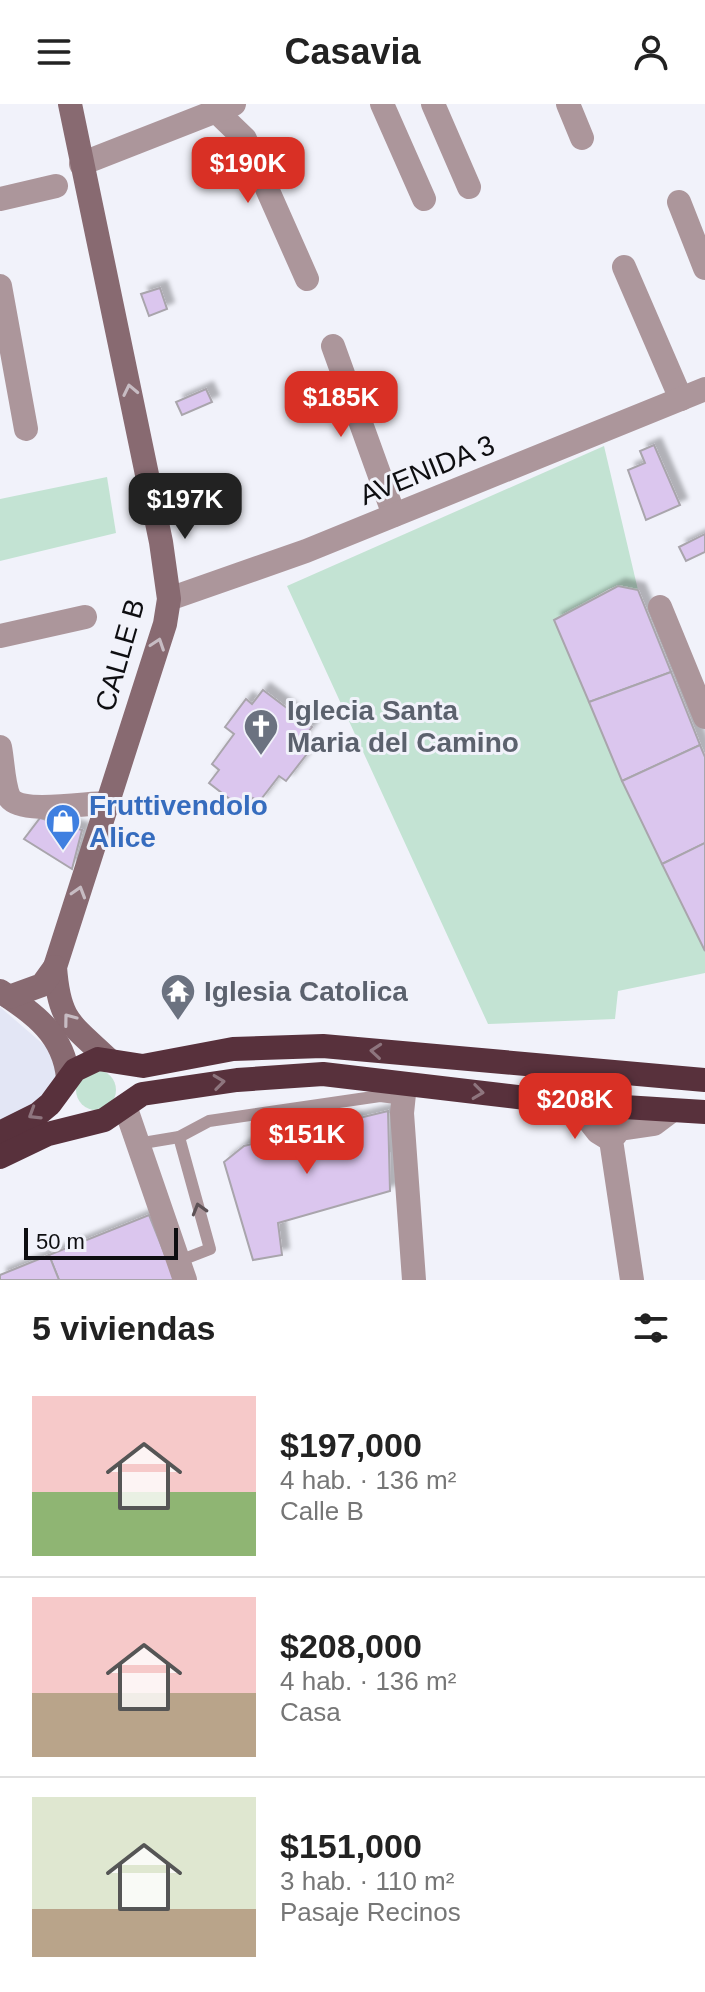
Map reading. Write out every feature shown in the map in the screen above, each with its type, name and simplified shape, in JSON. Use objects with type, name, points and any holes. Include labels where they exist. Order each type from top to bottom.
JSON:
[{"type":"highway","points":[[0,1133],[38,1114],[89,1060],[108,1059],[143,1066],[233,1049],[323,1046],[705,1080]]},
{"type":"highway","points":[[108,1059],[124,1076],[128,1094],[125,1106]]},
{"type":"highway","points":[[0,1157],[48,1134],[104,1120],[142,1094],[285,1076],[323,1074],[405,1091],[670,1112],[705,1112]]},
{"type":"highway","points":[[65,1083],[62,1098],[71,1114],[87,1123]]},
{"type":"street","name":"CALLE B","points":[[70,104],[147,468],[169,599],[165,624],[55,967],[58,999],[65,1018],[108,1059]]},
{"type":"street","points":[[382,104],[424,199]]},
{"type":"street","points":[[433,104],[469,187]]},
{"type":"street","points":[[568,104],[582,138]]},
{"type":"street","points":[[81,164],[225,108],[245,139],[307,279]]},
{"type":"street","points":[[0,199],[56,186]]},
{"type":"street","points":[[679,202],[705,268]]},
{"type":"street","points":[[624,267],[681,399]]},
{"type":"street","points":[[0,286],[26,429]]},
{"type":"street","points":[[333,346],[394,515]]},
{"type":"street","name":"AVENIDA 3","points":[[169,599],[306,551],[705,389]]},
{"type":"street","points":[[660,607],[705,717]]},
{"type":"street","points":[[0,636],[85,617]]},
{"type":"street","points":[[0,747],[9,796],[16,803],[31,808],[106,803]]},
{"type":"street","points":[[4,994],[42,985],[55,967]]},
{"type":"street","points":[[4,994],[55,1035],[66,1056],[65,1083]]},
{"type":"street","points":[[405,1091],[414,1280]]},
{"type":"street","points":[[576,1104],[598,1132],[611,1140]]},
{"type":"street","points":[[125,1106],[182,1270]]},
{"type":"street","points":[[632,1280],[611,1140],[620,1129],[654,1124],[670,1112]]},
{"type":"lane","points":[[137,1144],[179,1137],[209,1121],[405,1091]]},
{"type":"lane","points":[[179,1137],[210,1249],[182,1270]]},
{"type":"shaded area","points":[[0,1007],[51,1051],[62,1069],[43,1100],[0,1120]]},
{"type":"green space","points":[[604,446],[638,590],[618,586],[609,589],[555,620],[622,781],[705,951],[705,973],[618,991],[615,1019],[488,1024],[287,586]]},
{"type":"green space","points":[[107,477],[116,533],[0,561],[0,499]]},
{"type":"green space","points":[[96,1070],[110,1076],[116,1090],[110,1104],[96,1110],[82,1104],[76,1090],[82,1076]]},
{"type":"building","points":[[160,288],[167,309],[149,316],[141,294]]},
{"type":"building","points":[[206,389],[212,402],[182,415],[176,402]]},
{"type":"building","points":[[654,445],[680,505],[646,520],[628,470],[645,463],[640,451]]},
{"type":"building","points":[[705,534],[705,552],[686,561],[679,547]]},
{"type":"building","points":[[618,586],[638,590],[671,672],[589,702],[554,620]]},
{"type":"building","points":[[671,672],[700,745],[622,781],[589,702]]},
{"type":"building","name":"Iglecia Santa Maria del Camino","points":[[263,690],[312,727],[300,742],[310,750],[286,781],[279,776],[259,802],[253,798],[244,810],[209,783],[219,770],[212,764],[234,734],[225,727],[246,699],[252,704]]},
{"type":"building","points":[[700,745],[705,757],[705,843],[662,864],[622,781]]},
{"type":"building","points":[[40,818],[82,830],[72,869],[24,839]]},
{"type":"building","points":[[705,843],[705,951],[662,864]]},
{"type":"building","points":[[388,1111],[390,1191],[278,1223],[282,1255],[253,1260],[224,1162],[244,1146]]},
{"type":"building","points":[[149,1215],[175,1280],[59,1280],[49,1255]]},
{"type":"building","points":[[49,1255],[59,1280],[0,1280],[0,1275]]},
{"type":"place","name":"Iglecia Santa Maria del Camino","points":[[261,757]]},
{"type":"place","name":"Fruttivendolo Alice","points":[[63,852]]},
{"type":"place","name":"Iglesia Catolica","points":[[178,1022]]}]
